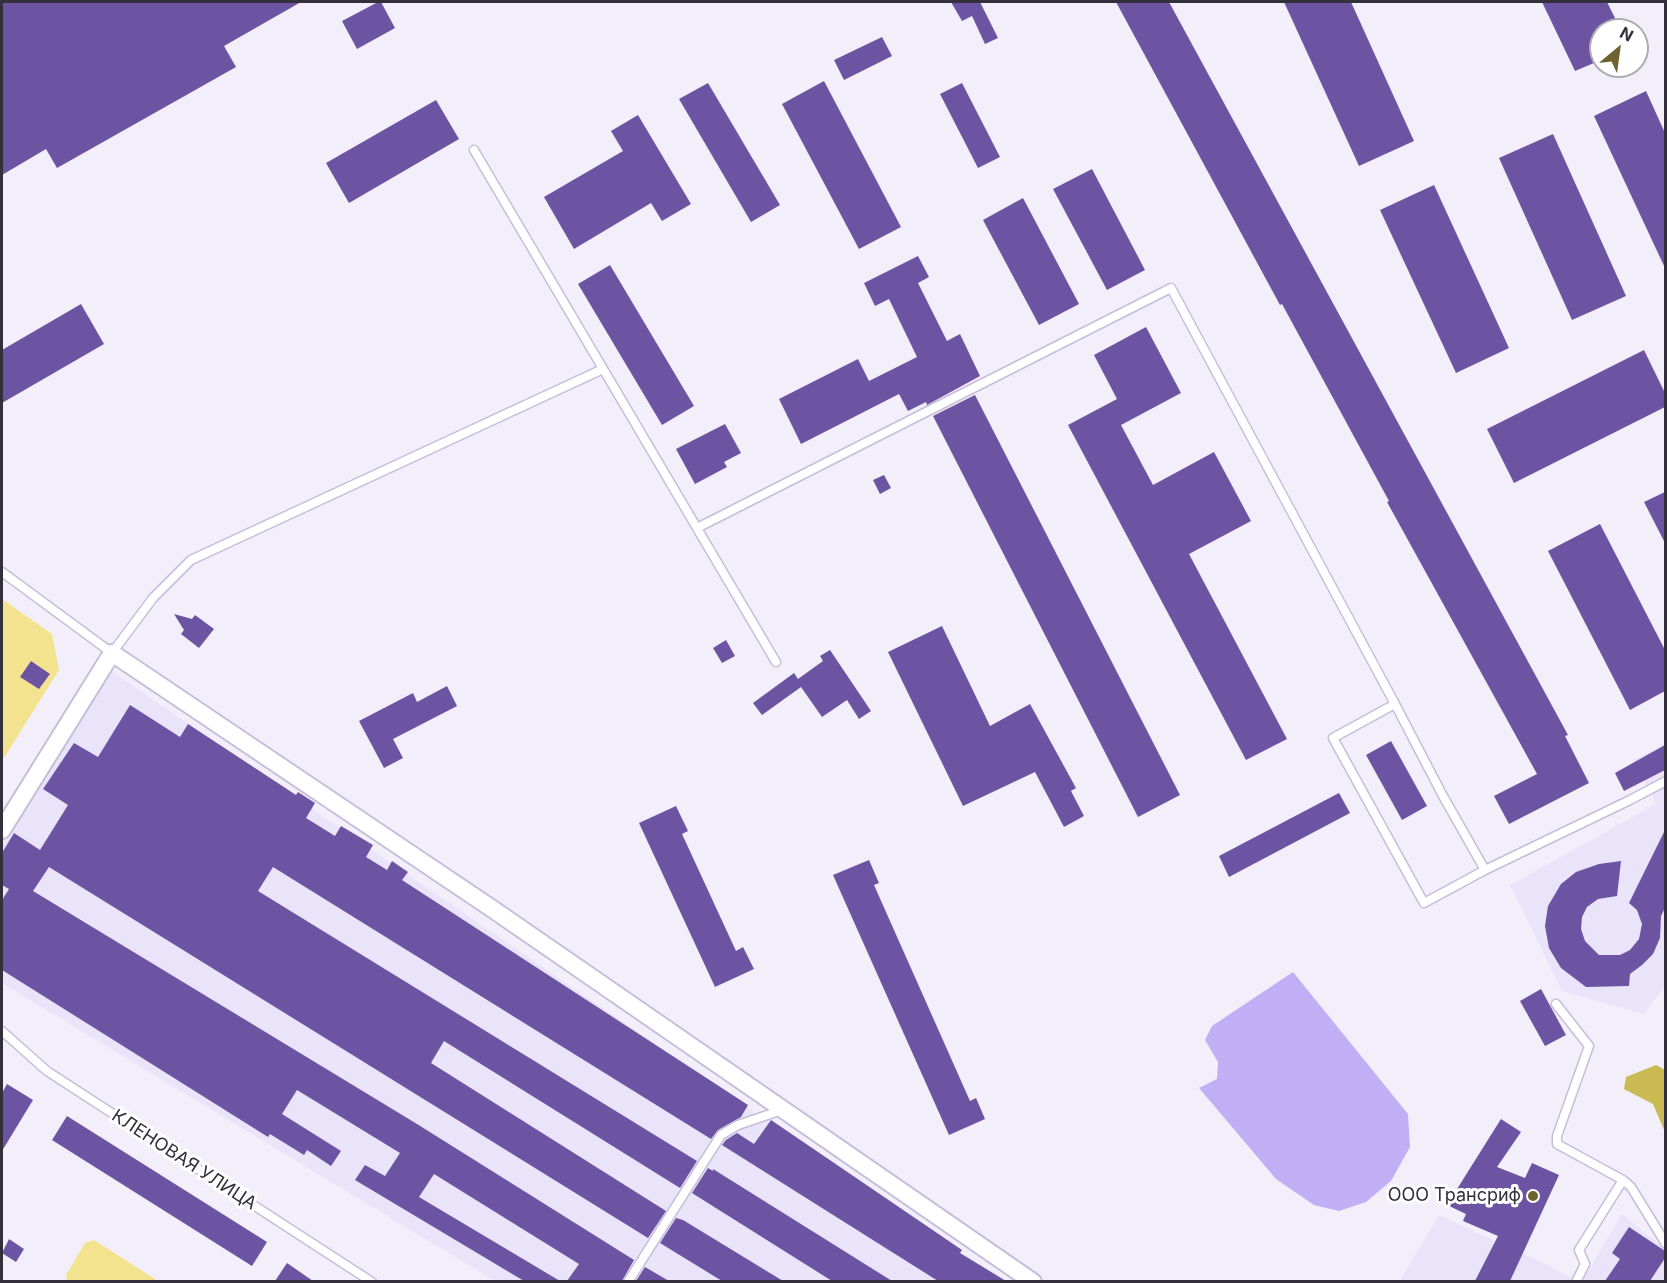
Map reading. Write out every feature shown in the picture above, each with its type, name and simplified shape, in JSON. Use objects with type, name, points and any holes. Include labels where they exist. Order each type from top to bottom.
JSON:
[{"type":"street","points":[[2,830],[112,653],[523,930],[1033,1281]]},
{"type":"lane","points":[[474,150],[776,662]]},
{"type":"lane","points":[[697,528],[1171,288],[1443,796],[1485,870]]},
{"type":"lane","points":[[2,572],[112,653],[153,598],[191,560],[603,369]]},
{"type":"lane","points":[[1395,704],[1334,738],[1424,903],[1485,870],[1665,781]]},
{"type":"lane","points":[[1556,1004],[1589,1047],[1557,1136],[1557,1144],[1631,1186],[1665,1244]]},
{"type":"lane","name":"КЛЕНОВАЯ УЛИЦА","points":[[2,1031],[47,1071],[372,1281]]},
{"type":"lane","points":[[628,1281],[721,1135],[738,1125],[782,1110]]},
{"type":"lane","points":[[1576,1281],[1585,1264],[1579,1250],[1623,1180]]},
{"type":"shaded area","points":[[2,599],[52,634],[59,670],[2,761]]},
{"type":"shaded area","points":[[110,670],[1000,1281],[495,1281],[2,983],[2,844]]},
{"type":"shaded area","points":[[1665,744],[1665,986],[1644,1014],[1562,991],[1510,885],[1656,804],[1634,760]]},
{"type":"shaded area","points":[[1293,972],[1408,1114],[1410,1147],[1391,1181],[1366,1202],[1339,1211],[1314,1205],[1276,1179],[1199,1088],[1217,1079],[1218,1062],[1205,1040],[1212,1026]]},
{"type":"shaded area","points":[[1656,1065],[1665,1070],[1665,1132],[1653,1104],[1624,1089],[1626,1077]]},
{"type":"shaded area","points":[[1622,1214],[1665,1249],[1665,1281],[1582,1282]]},
{"type":"shaded area","points":[[1439,1215],[1552,1267],[1577,1281],[1399,1282]]},
{"type":"shaded area","points":[[94,1240],[156,1281],[67,1281],[66,1275],[85,1243]]},
{"type":"building","points":[[2,2],[301,2],[224,46],[236,67],[57,168],[46,149],[2,175]]},
{"type":"building","points":[[381,2],[395,28],[357,49],[342,21]]},
{"type":"building","points":[[951,2],[980,2],[998,38],[985,44],[972,16],[962,21]]},
{"type":"building","points":[[1116,2],[1169,2],[1568,735],[1565,736],[1589,783],[1509,824],[1494,796],[1537,774]]},
{"type":"building","points":[[1284,2],[1351,2],[1414,141],[1359,166]]},
{"type":"building","points":[[1542,2],[1607,2],[1615,18],[1589,18],[1589,65],[1575,71]]},
{"type":"building","points":[[882,37],[892,56],[844,80],[834,60]]},
{"type":"building","points":[[824,81],[901,227],[859,249],[782,104]]},
{"type":"building","points":[[708,83],[780,205],[751,222],[679,99]]},
{"type":"building","points":[[962,83],[1000,157],[978,168],[940,94]]},
{"type":"building","points":[[1646,91],[1665,133],[1665,268],[1594,116]]},
{"type":"building","points":[[436,100],[459,139],[349,203],[326,163]]},
{"type":"building","points":[[638,115],[691,204],[662,221],[651,203],[574,249],[544,197],[623,151],[611,131]]},
{"type":"building","points":[[1553,134],[1626,296],[1572,320],[1499,158]]},
{"type":"building","points":[[1092,169],[1145,270],[1107,290],[1053,189]]},
{"type":"building","points":[[1434,185],[1509,348],[1456,373],[1380,210]]},
{"type":"building","points":[[1023,198],[1079,304],[1039,325],[983,220]]},
{"type":"building","points":[[918,256],[929,277],[918,283],[947,341],[960,334],[980,376],[927,405],[926,402],[908,411],[899,394],[801,444],[779,399],[858,359],[869,381],[917,357],[889,299],[875,306],[864,283]]},
{"type":"building","points":[[610,265],[694,406],[662,425],[578,284]]},
{"type":"building","points":[[81,304],[104,344],[2,403],[2,350]]},
{"type":"building","points":[[1146,327],[1181,393],[1121,425],[1153,485],[1214,452],[1251,521],[1189,554],[1287,739],[1246,760],[1068,425],[1117,399],[1094,355]]},
{"type":"building","points":[[1644,350],[1665,393],[1665,407],[1514,483],[1487,429]]},
{"type":"building","points":[[975,395],[1180,795],[1138,817],[933,416]]},
{"type":"building","points":[[725,424],[741,453],[724,462],[727,467],[695,484],[676,449]]},
{"type":"building","points":[[884,475],[891,488],[880,494],[873,480]]},
{"type":"building","points":[[1665,492],[1665,543],[1644,502]]},
{"type":"building","points":[[1600,524],[1665,650],[1665,691],[1630,710],[1548,551]]},
{"type":"building","points":[[174,614],[192,619],[195,615],[214,629],[199,648],[181,634],[184,630]]},
{"type":"building","points":[[942,626],[990,726],[1030,704],[1076,788],[1071,791],[1084,816],[1064,827],[1035,772],[963,806],[888,652]]},
{"type":"building","points":[[726,640],[735,656],[722,663],[713,648]]},
{"type":"building","points":[[830,650],[871,711],[859,719],[847,700],[822,717],[801,687],[762,715],[753,703],[794,673],[798,679],[823,661],[820,656]]},
{"type":"building","points":[[31,661],[50,674],[39,689],[20,677]]},
{"type":"building","points":[[447,686],[457,706],[393,739],[403,758],[384,768],[359,721],[413,693],[417,702]]},
{"type":"building","points":[[130,705],[180,737],[188,724],[296,795],[298,792],[315,803],[306,818],[335,836],[341,826],[373,845],[366,857],[387,870],[392,861],[408,872],[402,880],[748,1105],[741,1117],[718,1130],[711,1139],[273,867],[258,891],[697,1161],[680,1188],[444,1041],[431,1063],[666,1211],[648,1238],[49,867],[33,891],[417,1124],[634,1260],[622,1281],[567,1281],[579,1264],[434,1174],[419,1197],[560,1281],[524,1281],[355,1180],[365,1165],[385,1176],[400,1153],[297,1090],[282,1114],[341,1151],[331,1166],[307,1150],[304,1155],[270,1134],[268,1137],[2,970],[2,900],[9,889],[2,885],[2,853],[14,833],[40,850],[68,805],[43,789],[74,743],[98,757]]},
{"type":"building","points":[[1391,741],[1427,806],[1402,820],[1366,755]]},
{"type":"building","points":[[1665,745],[1665,770],[1624,791],[1615,773]]},
{"type":"building","points":[[1339,793],[1350,813],[1229,877],[1219,856]]},
{"type":"building","points":[[676,806],[688,831],[682,834],[736,951],[743,947],[754,969],[715,987],[639,823]]},
{"type":"building","points":[[1665,830],[1665,908],[1661,916],[1660,938],[1653,954],[1630,974],[1629,986],[1586,987],[1561,968],[1549,948],[1545,926],[1548,906],[1561,884],[1576,872],[1599,864],[1621,861],[1617,896],[1598,899],[1587,907],[1582,917],[1581,929],[1585,941],[1599,955],[1620,955],[1630,950],[1639,939],[1642,924],[1637,910],[1629,903]]},
{"type":"building","points":[[869,860],[879,883],[874,885],[970,1101],[976,1098],[985,1119],[949,1135],[833,875]]},
{"type":"building","points":[[1541,989],[1566,1035],[1545,1046],[1520,1001]]},
{"type":"building","points":[[7,1084],[33,1100],[2,1151],[2,1093]]},
{"type":"building","points":[[67,1116],[267,1242],[252,1266],[52,1140]]},
{"type":"building","points":[[1501,1119],[1521,1132],[1497,1167],[1525,1178],[1532,1163],[1559,1175],[1510,1281],[1475,1281],[1498,1236],[1463,1221],[1466,1214],[1447,1205]]},
{"type":"building","points":[[771,1120],[962,1250],[960,1253],[1006,1281],[938,1281],[722,1145],[737,1133],[754,1144]]},
{"type":"building","points":[[708,1168],[892,1281],[832,1281],[692,1193]]},
{"type":"building","points":[[676,1218],[683,1220],[783,1281],[722,1281],[660,1243]]},
{"type":"building","points":[[1629,1227],[1665,1251],[1665,1258],[1650,1281],[1605,1281],[1620,1259],[1612,1253]]},
{"type":"building","points":[[9,1239],[24,1249],[16,1262],[2,1253]]},
{"type":"building","points":[[287,1263],[313,1281],[275,1281]]},
{"type":"building","points":[[645,1267],[669,1281],[636,1281]]},
{"type":"place","name":"ООО Трансриф","points":[[1533,1196]]}]
